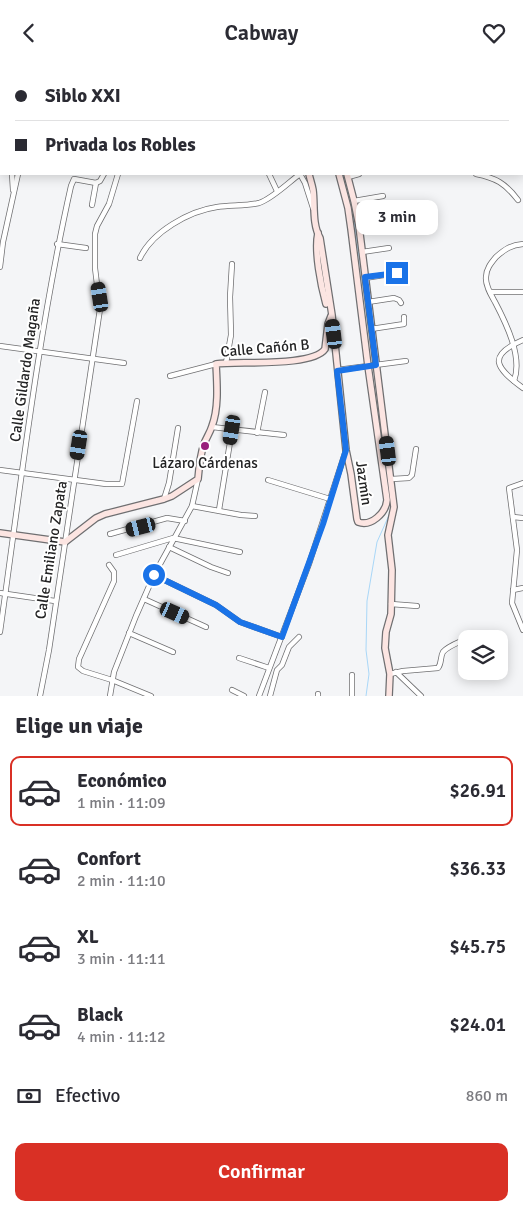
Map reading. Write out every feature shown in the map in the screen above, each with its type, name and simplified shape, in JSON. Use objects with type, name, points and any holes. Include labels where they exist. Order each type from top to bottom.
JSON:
[{"type":"main road","points":[[309,175],[313,189],[318,233],[316,239],[322,284],[331,317],[346,450]]},
{"type":"main road","points":[[339,175],[348,208],[392,479],[394,507],[388,535],[392,570],[391,614],[386,632],[385,648],[393,673],[389,696]]},
{"type":"main road","points":[[347,175],[359,226],[372,329],[372,365]]},
{"type":"main road","name":"Calle Cañón B","points":[[216,364],[310,359],[325,349],[331,317]]},
{"type":"main road","points":[[0,533],[65,542],[105,513],[164,499],[198,479],[201,454],[212,427],[215,405],[216,364]]},
{"type":"main road","name":"Jazmín","points":[[346,450],[357,519],[361,523],[368,522],[382,513],[387,500],[372,365]]},
{"type":"street","points":[[12,175],[13,193]]},
{"type":"street","points":[[0,267],[3,242],[18,175]]},
{"type":"street","points":[[92,205],[96,183],[100,181],[103,175]]},
{"type":"street","name":"Calle Emiliano Zapata","points":[[40,696],[100,309],[95,261],[95,234],[109,204],[118,175]]},
{"type":"street","points":[[269,175],[277,191]]},
{"type":"street","points":[[140,258],[147,245],[178,221],[215,207],[261,202],[299,175]]},
{"type":"street","points":[[301,175],[314,209]]},
{"type":"street","points":[[480,175],[497,180],[518,199]]},
{"type":"street","name":"Calle Gildardo Magaña","points":[[0,631],[3,594],[14,535],[57,244],[70,186],[74,179],[96,183]]},
{"type":"street","points":[[354,201],[383,196]]},
{"type":"street","points":[[359,226],[382,223]]},
{"type":"street","points":[[57,244],[86,248]]},
{"type":"street","points":[[514,381],[518,370],[517,353],[505,321],[485,279],[490,265],[507,248],[523,244]]},
{"type":"street","points":[[362,252],[390,248]]},
{"type":"street","points":[[226,363],[231,335],[232,264]]},
{"type":"street","points":[[365,277],[397,273]]},
{"type":"street","points":[[490,292],[523,292]]},
{"type":"street","points":[[368,302],[399,301]]},
{"type":"street","points":[[372,329],[404,324],[404,317]]},
{"type":"street","points":[[523,339],[503,351],[499,357],[498,364],[504,372],[523,388]]},
{"type":"street","points":[[0,346],[124,363]]},
{"type":"street","points":[[337,371],[406,361]]},
{"type":"street","name":"Calle Cañón B","points":[[170,376],[216,364]]},
{"type":"street","points":[[257,433],[265,392]]},
{"type":"street","points":[[0,470],[106,484],[122,484],[137,401]]},
{"type":"street","points":[[212,427],[284,435]]},
{"type":"street","points":[[164,499],[169,483],[178,428]]},
{"type":"street","points":[[219,511],[232,430]]},
{"type":"street","points":[[392,479],[409,478],[412,475],[416,449]]},
{"type":"street","points":[[259,696],[320,532],[346,450]]},
{"type":"street","points":[[110,696],[116,666],[129,633],[154,575],[192,506],[198,479]]},
{"type":"street","points":[[268,480],[330,499]]},
{"type":"street","points":[[523,483],[509,488],[517,556],[512,606],[521,622],[523,630]]},
{"type":"street","points":[[192,506],[255,516]]},
{"type":"street","points":[[513,517],[523,518]]},
{"type":"street","points":[[110,534],[167,518],[185,521]]},
{"type":"street","points":[[116,555],[173,538],[240,552]]},
{"type":"street","points":[[169,547],[228,573]]},
{"type":"street","points":[[517,556],[523,555]]},
{"type":"street","points":[[109,565],[114,572],[114,581],[78,667],[83,671],[112,680],[151,696]]},
{"type":"street","points":[[154,575],[216,605],[240,622],[282,637]]},
{"type":"street","points":[[513,590],[523,588]]},
{"type":"street","points":[[3,594],[55,601]]},
{"type":"street","points":[[144,599],[206,627]]},
{"type":"street","points":[[391,603],[417,606]]},
{"type":"street","points":[[129,633],[173,652]]},
{"type":"street","points":[[270,696],[277,671],[282,665],[289,647],[299,637]]},
{"type":"street","points":[[393,673],[439,667],[442,653],[458,644]]},
{"type":"street","points":[[239,658],[269,668]]},
{"type":"street","points":[[393,673],[421,696]]},
{"type":"street","points":[[352,675],[352,696]]},
{"type":"street","points":[[232,690],[244,696]]},
{"type":"waterway","points":[[343,175],[352,206],[371,345]]},
{"type":"waterway","points":[[366,696],[369,674],[366,650],[367,601],[377,542],[390,513]]},
{"type":"place","name":"Lázaro Cárdenas","points":[[205,446]]},
{"type":"route","points":[[154,575],[216,605],[240,622],[282,637],[309,565],[346,450],[337,371],[376,365],[365,277],[397,273]]}]
